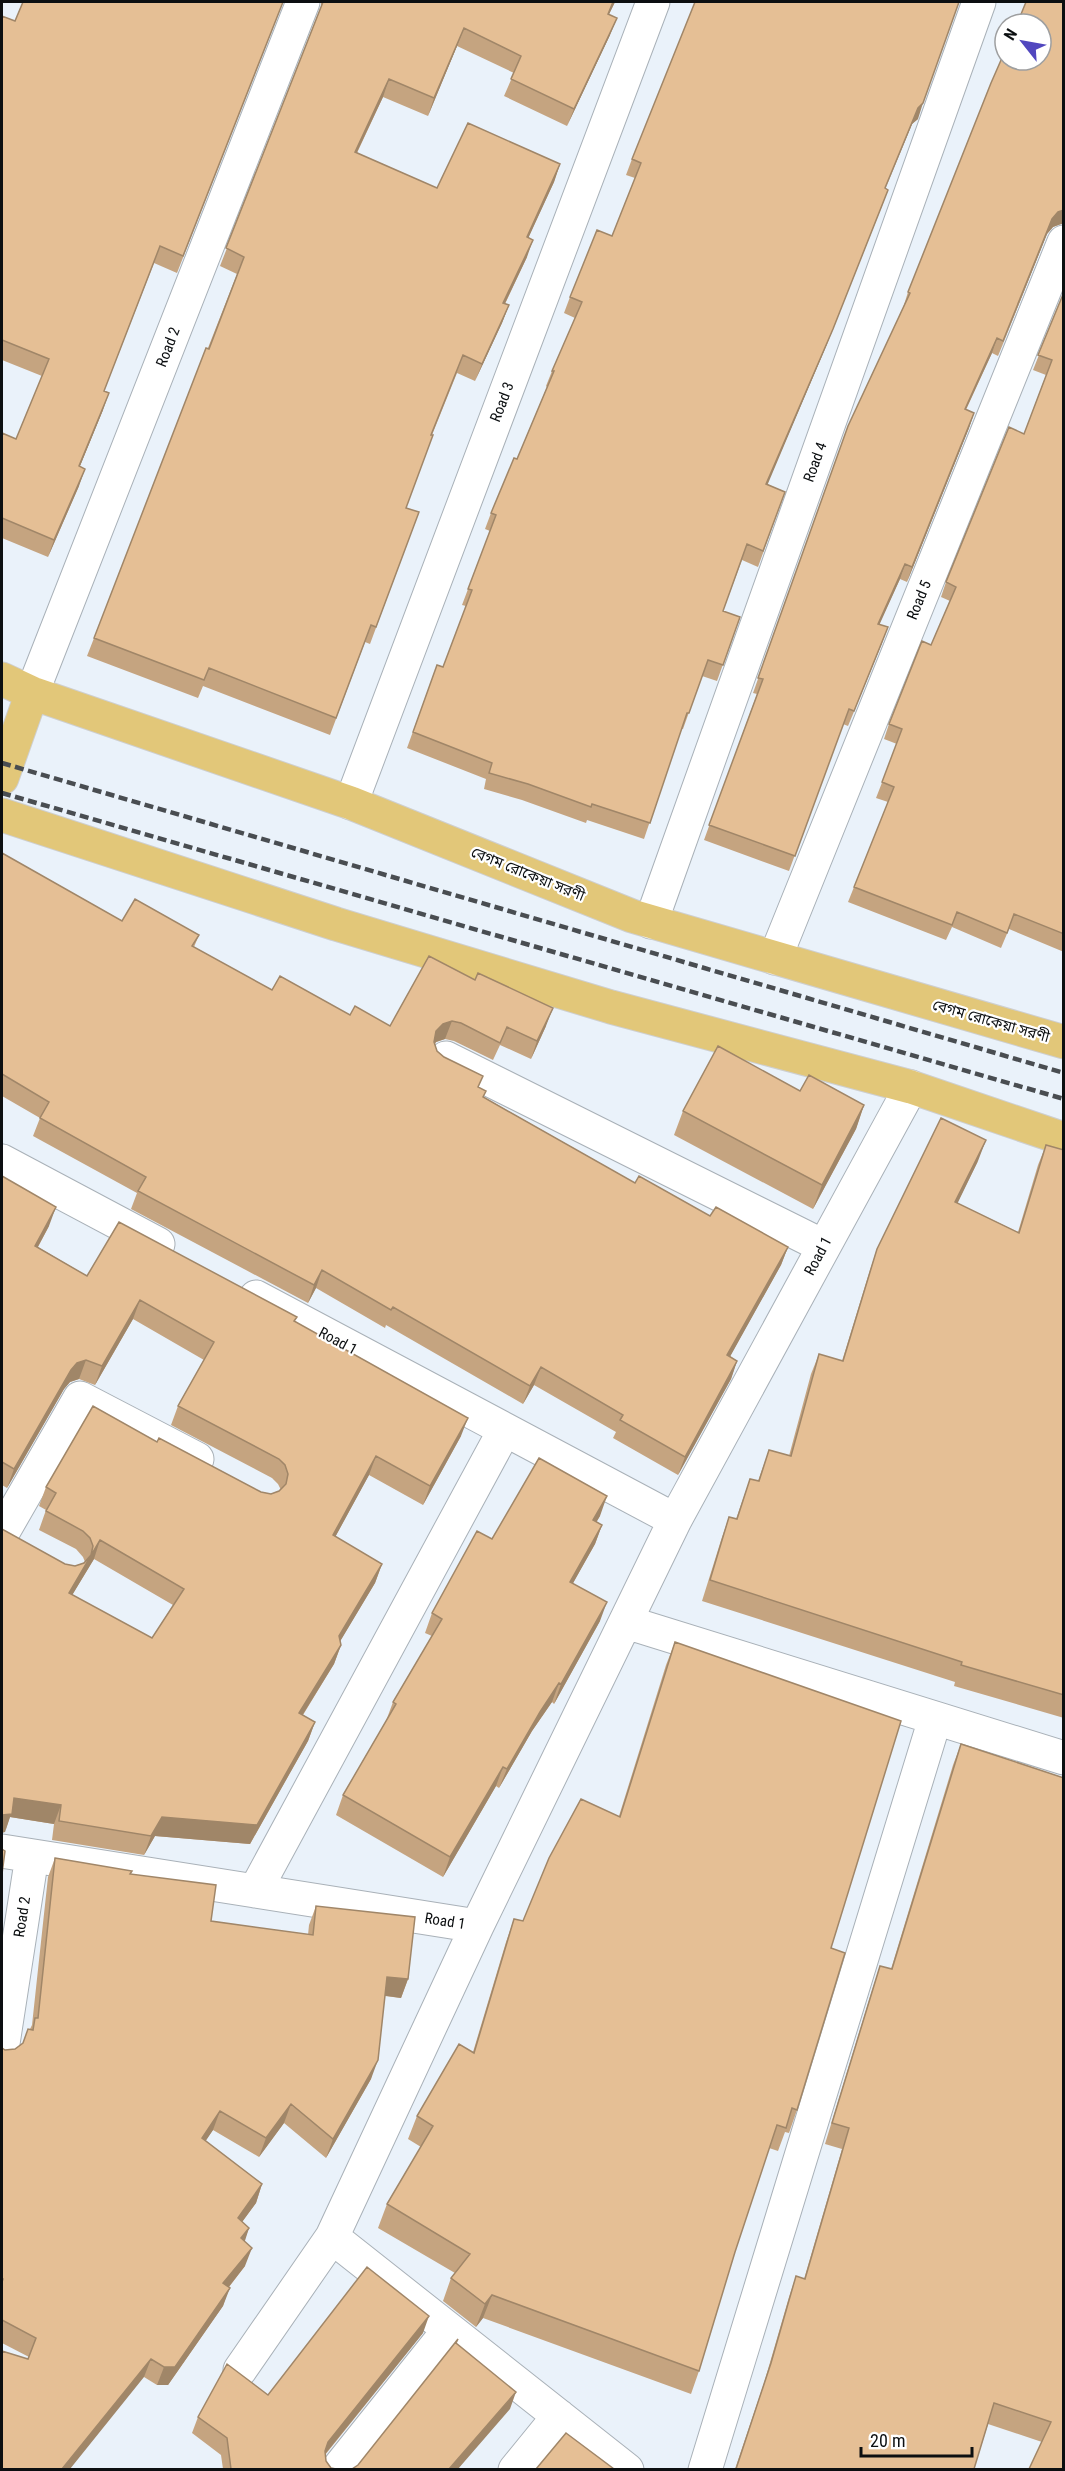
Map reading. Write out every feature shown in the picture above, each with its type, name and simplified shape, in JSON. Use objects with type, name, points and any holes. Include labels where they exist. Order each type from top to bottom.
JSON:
[{"type":"main road","name":"বেগম রোকেয়া সরণী","points":[[2,679],[32,693],[351,803],[632,916],[1064,1042]]},
{"type":"main road","points":[[2,778],[32,693]]},
{"type":"main road","points":[[2,815],[336,924],[611,1007],[911,1087],[1064,1139]]},
{"type":"street","name":"Road 2","points":[[32,693],[303,2]]},
{"type":"street","name":"Road 3","points":[[351,803],[653,2]]},
{"type":"street","name":"Road 4","points":[[651,922],[979,2]]},
{"type":"street","name":"Road 5","points":[[775,958],[1054,292],[1064,242]]},
{"type":"street","points":[[446,1058],[823,1246]]},
{"type":"street","name":"Road 1","points":[[17,1854],[477,1926],[675,1520],[911,1087]]},
{"type":"street","points":[[2,1161],[180,1256]]},
{"type":"street","name":"Road 1","points":[[232,1284],[504,1431],[675,1520]]},
{"type":"street","points":[[12,1537],[80,1398],[222,1473]]},
{"type":"street","points":[[255,1891],[504,1431]]},
{"type":"street","points":[[626,1622],[1064,1758]]},
{"type":"street","points":[[705,2469],[935,1719]]},
{"type":"street","name":"Road 2","points":[[2,2050],[17,1854]]},
{"type":"street","points":[[240,2370],[332,2237],[477,1926]]},
{"type":"street","points":[[332,2237],[627,2469]]},
{"type":"street","points":[[337,2469],[449,2330]]},
{"type":"street","points":[[514,2469],[559,2416]]},
{"type":"building","points":[[23,2],[283,2],[183,256],[160,246],[104,391],[109,393],[79,466],[85,469],[54,540],[2,518],[2,433],[16,439],[49,359],[2,340],[2,16],[15,21]]},
{"type":"building","points":[[323,2],[613,2],[608,14],[617,18],[574,109],[511,79],[521,56],[464,28],[434,98],[389,79],[355,152],[437,188],[468,123],[560,164],[527,237],[533,240],[503,303],[509,305],[482,364],[463,355],[431,435],[433,435],[406,508],[419,512],[376,627],[371,625],[336,718],[209,668],[204,680],[94,638],[206,348],[209,349],[244,257],[226,248]]},
{"type":"building","points":[[695,2],[959,2],[923,103],[918,108],[885,188],[888,190],[833,329],[766,484],[785,492],[763,551],[747,544],[723,611],[740,617],[723,665],[708,660],[689,713],[687,713],[650,823],[592,804],[591,807],[528,784],[489,773],[492,763],[413,732],[437,665],[443,667],[472,590],[468,589],[496,515],[491,513],[514,458],[517,459],[582,302],[570,297],[597,230],[612,236],[641,163],[632,159]]},
{"type":"building","points":[[1026,2],[1064,2],[1064,210],[1058,212],[1052,219],[1003,341],[997,338],[965,409],[974,413],[912,567],[905,564],[878,624],[888,627],[854,711],[849,709],[795,856],[709,825],[763,679],[758,678],[848,426],[910,293],[908,292],[996,72],[1053,72],[1053,12],[1022,12]]},
{"type":"building","points":[[1064,292],[1064,934],[1014,914],[1007,933],[957,912],[952,925],[854,887],[894,787],[882,782],[902,729],[889,724],[922,641],[931,645],[956,587],[946,582],[1009,427],[1024,434],[1052,360],[1038,355]]},
{"type":"building","points":[[2,853],[122,921],[135,899],[199,935],[192,946],[272,990],[280,976],[350,1015],[355,1006],[390,1026],[429,956],[475,980],[478,973],[553,1008],[537,1041],[507,1027],[500,1043],[461,1023],[452,1021],[443,1024],[436,1031],[434,1042],[437,1051],[444,1057],[483,1076],[478,1087],[486,1091],[483,1097],[635,1183],[639,1176],[710,1216],[716,1207],[788,1247],[727,1355],[737,1361],[685,1457],[620,1420],[623,1415],[541,1367],[530,1386],[393,1307],[391,1310],[322,1270],[314,1285],[138,1191],[146,1177],[40,1118],[49,1102],[2,1074]]},
{"type":"building","points":[[718,1046],[800,1091],[809,1075],[864,1105],[822,1185],[683,1111]]},
{"type":"building","points":[[941,1118],[986,1140],[955,1202],[1019,1233],[1046,1145],[1064,1150],[1064,1695],[961,1665],[962,1662],[710,1580],[729,1517],[737,1519],[750,1479],[759,1481],[769,1450],[791,1456],[819,1354],[843,1361],[877,1249]]},
{"type":"building","points":[[2,1176],[56,1207],[35,1246],[87,1276],[119,1222],[297,1317],[294,1321],[468,1418],[430,1486],[376,1456],[333,1535],[382,1564],[339,1636],[341,1645],[299,1713],[315,1722],[257,1825],[162,1817],[151,1836],[59,1821],[61,1805],[14,1798],[12,1814],[2,1815],[2,1529],[65,1564],[75,1566],[84,1563],[91,1555],[93,1546],[90,1538],[83,1531],[46,1511],[56,1493],[46,1487],[93,1406],[157,1442],[159,1438],[261,1492],[271,1494],[279,1491],[286,1484],[288,1474],[285,1465],[279,1459],[178,1406],[214,1342],[140,1300],[102,1366],[86,1360],[77,1363],[14,1469],[2,1462]],"holes":[[[100,1540],[184,1589],[152,1638],[69,1593]]]},
{"type":"building","points":[[539,1458],[607,1496],[593,1520],[602,1525],[570,1582],[607,1602],[561,1684],[559,1683],[540,1712],[507,1769],[503,1767],[450,1857],[343,1795],[396,1704],[393,1702],[442,1619],[432,1613],[477,1531],[492,1539]]},
{"type":"building","points":[[675,1642],[901,1721],[831,1948],[845,1953],[797,2110],[792,2108],[786,2128],[777,2125],[699,2371],[492,2295],[485,2304],[451,2278],[470,2254],[387,2204],[433,2126],[417,2116],[459,2044],[474,2053],[514,1919],[523,1921],[549,1858],[581,1799],[620,1817]]},
{"type":"building","points":[[961,1744],[1064,1778],[1064,2469],[1029,2469],[1051,2422],[994,2403],[974,2469],[736,2469],[771,2363],[796,2276],[805,2279],[849,2128],[832,2123],[880,1966],[892,1969]]},
{"type":"building","points":[[2,1849],[5,1851],[2,1874]]},
{"type":"building","points":[[55,1858],[132,1871],[130,1874],[216,1885],[211,1921],[313,1935],[316,1906],[415,1917],[408,1979],[387,1977],[378,2060],[333,2139],[291,2104],[266,2138],[220,2111],[202,2138],[262,2184],[238,2218],[249,2228],[241,2238],[252,2248],[223,2283],[230,2288],[175,2367],[164,2367],[151,2359],[62,2469],[2,2469],[2,2351],[28,2359],[36,2338],[2,2320],[2,2048],[15,2049],[23,2043],[28,2029],[33,2030],[35,2018],[38,2018]]},
{"type":"building","points":[[367,2267],[429,2316],[328,2442],[325,2451],[326,2461],[331,2468],[336,2469],[231,2469],[227,2438],[198,2417],[227,2364],[268,2395]]},
{"type":"building","points":[[458,2339],[456,2343],[516,2392],[449,2469],[352,2469],[358,2465]]},
{"type":"building","points":[[566,2433],[614,2469],[536,2469]]},
{"type":"railway","points":[[2,763],[1064,1073]]},
{"type":"railway","points":[[2,793],[1064,1099]]}]
